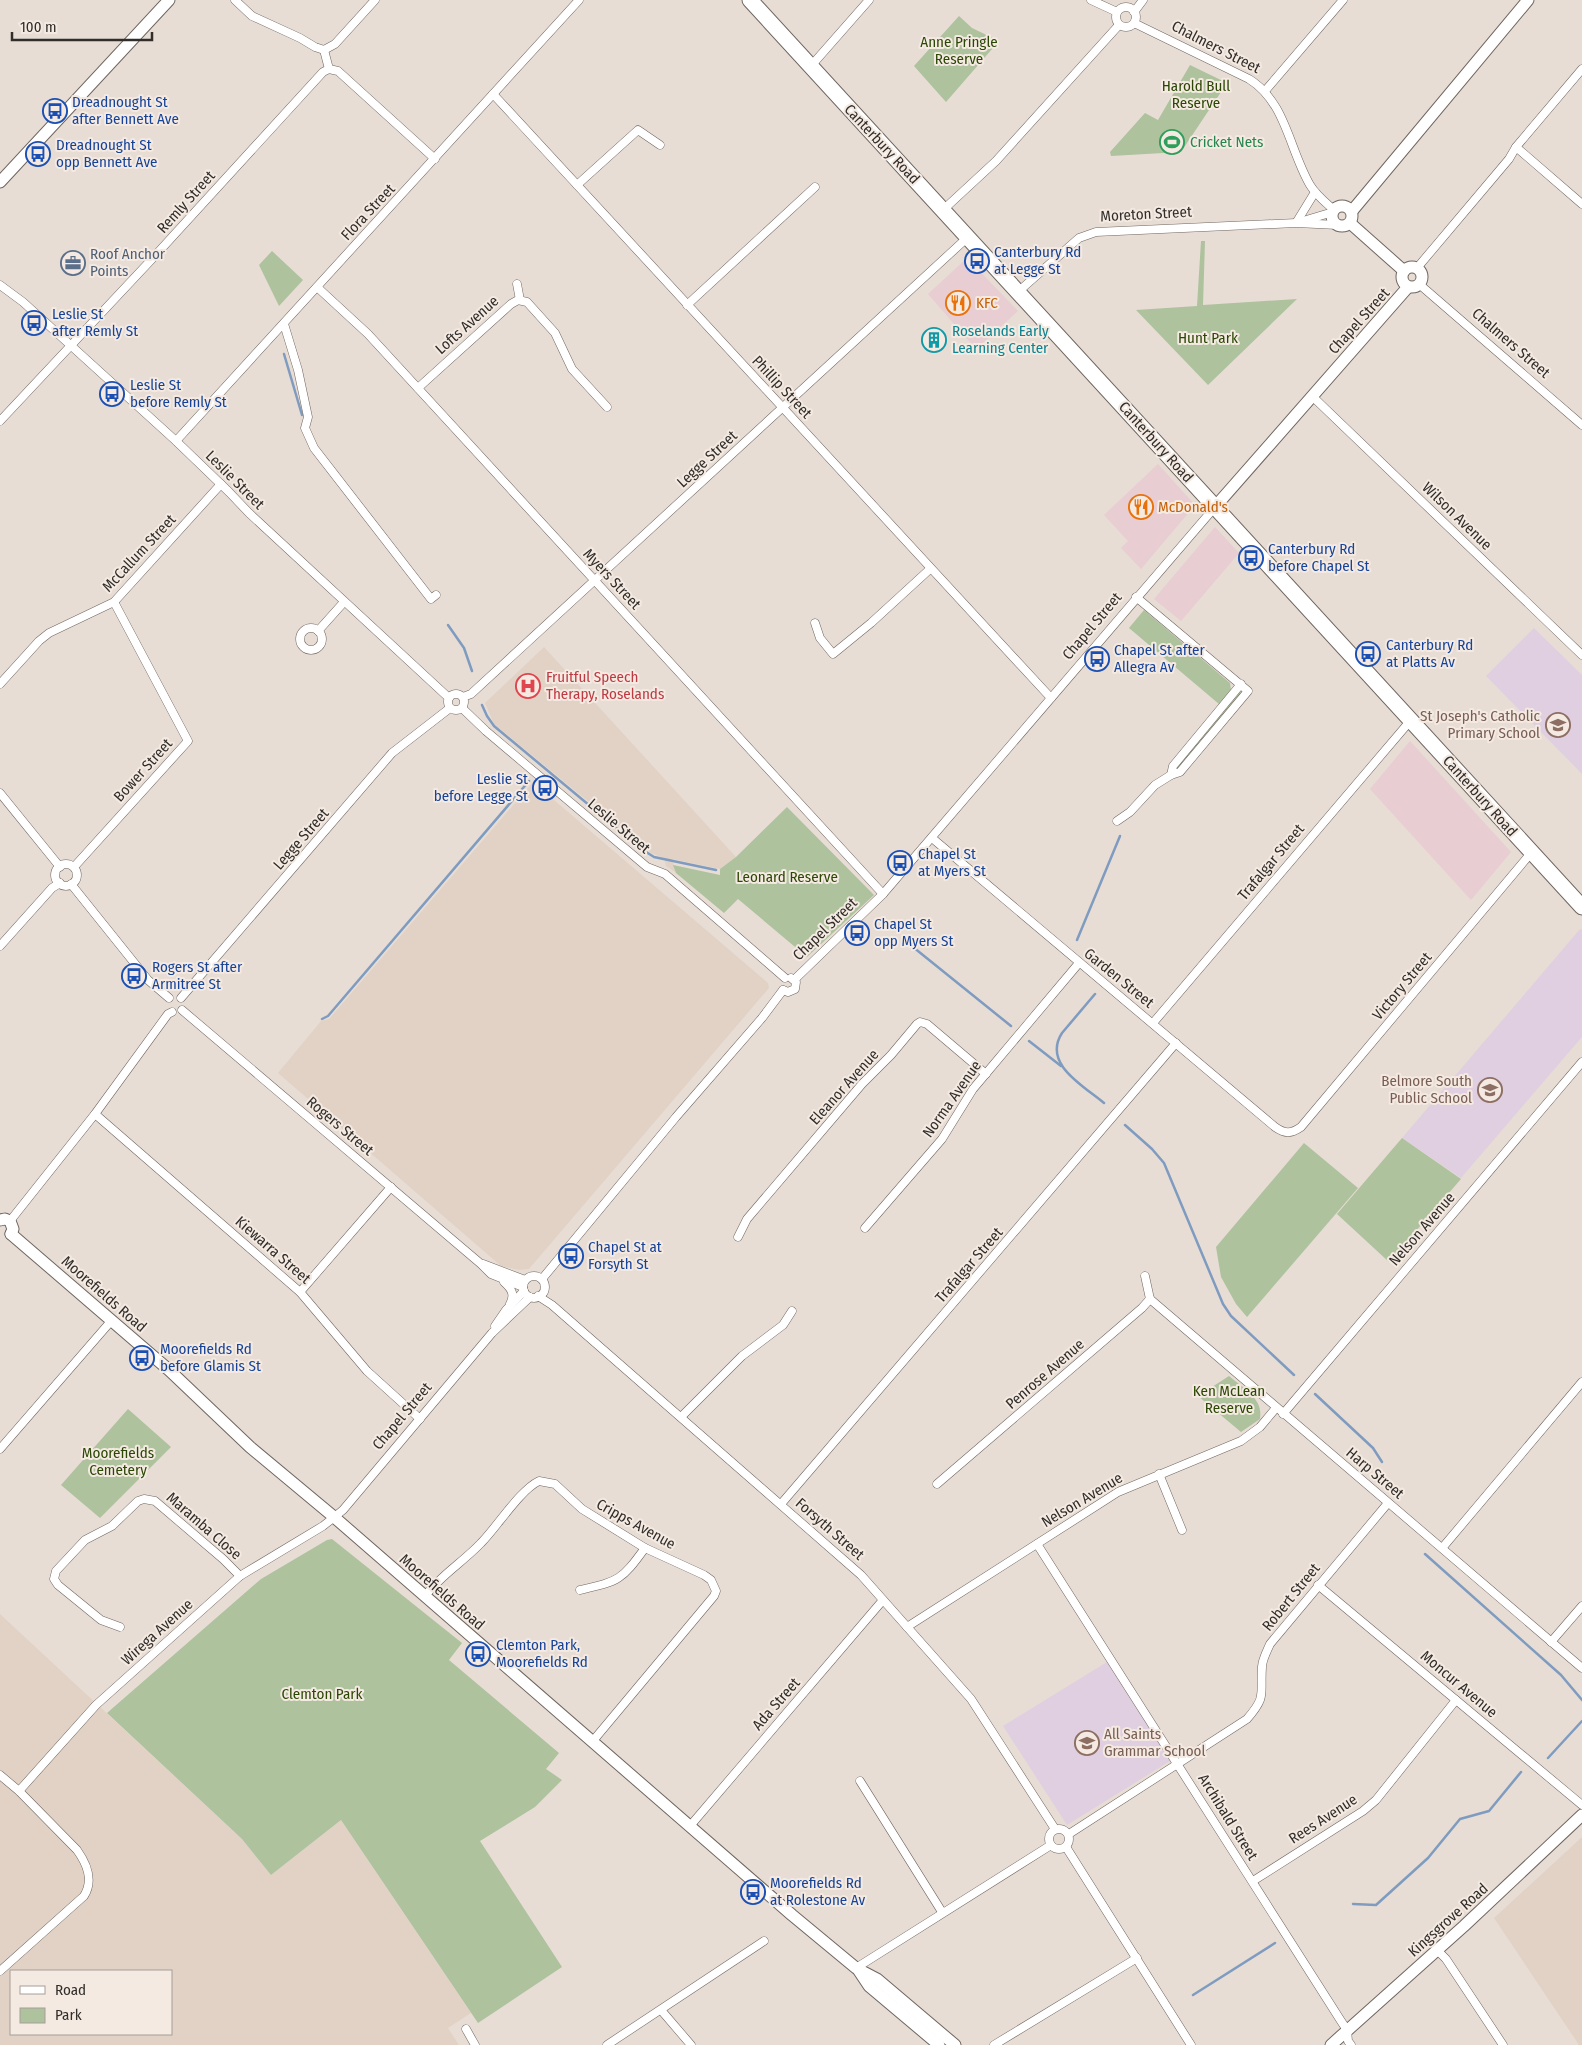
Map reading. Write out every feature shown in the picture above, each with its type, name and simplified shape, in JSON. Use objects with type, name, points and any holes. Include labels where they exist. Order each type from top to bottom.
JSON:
[{"type":"highway","name":"Canterbury Road","points":[[750,0],[1582,907]]},
{"type":"main road","points":[[0,182],[169,0]]},
{"type":"main road","points":[[1404,271],[1351,217],[1343,206],[1334,211],[1334,221],[1338,226],[1344,226],[1351,217],[1528,0]]},
{"type":"main road","points":[[1411,267],[1417,268],[1422,276],[1414,286],[1402,280],[1404,271],[1411,267]]},
{"type":"main road","name":"Chapel Street","points":[[1215,507],[1312,396],[1414,286]]},
{"type":"main road","points":[[5,1220],[13,1229],[5,1234]]},
{"type":"main road","name":"Moorefields Road","points":[[5,1234],[112,1320],[169,1370],[250,1448],[425,1596],[796,1920],[856,1968],[877,1979],[955,2045]]},
{"type":"main road","name":"Kingsgrove Road","points":[[1332,2045],[1582,1815]]},
{"type":"main road","name":"Moorefields Road","points":[[856,1968],[870,1986],[939,2045]]},
{"type":"street","points":[[235,0],[252,16],[324,50],[336,44],[376,0]]},
{"type":"street","name":"Flora Street","points":[[176,441],[580,0]]},
{"type":"street","points":[[811,66],[869,0]]},
{"type":"street","points":[[1091,0],[1117,12]]},
{"type":"street","points":[[1134,12],[1144,0]]},
{"type":"street","points":[[1265,91],[1343,0]]},
{"type":"street","points":[[1117,12],[1125,7],[1134,12],[1136,17],[1134,23],[1129,27],[1119,26]]},
{"type":"street","points":[[1117,12],[1116,20],[1119,26]]},
{"type":"street","name":"Chalmers Street","points":[[1134,23],[1249,78],[1265,91],[1276,107],[1305,176],[1315,192],[1334,211]]},
{"type":"street","points":[[943,210],[996,161],[1119,26]]},
{"type":"street","points":[[324,50],[329,68],[338,71],[435,159]]},
{"type":"street","name":"Remly Street","points":[[0,421],[323,72],[329,68]]},
{"type":"street","points":[[1417,268],[1582,69]]},
{"type":"street","name":"Phillip Street","points":[[493,94],[1050,698]]},
{"type":"street","points":[[577,186],[638,130],[660,145]]},
{"type":"street","points":[[1516,147],[1582,204]]},
{"type":"street","points":[[687,305],[815,187]]},
{"type":"street","points":[[1296,223],[1315,192]]},
{"type":"street","name":"Moreton Street","points":[[1296,223],[1334,211]]},
{"type":"street","name":"Moreton Street","points":[[1019,292],[1079,238],[1086,234],[1296,223],[1338,226]]},
{"type":"street","name":"Legge Street","points":[[463,697],[471,694],[968,237]]},
{"type":"street","points":[[517,284],[520,300]]},
{"type":"street","name":"Leslie Street","points":[[0,285],[23,302],[176,441],[249,513],[449,698]]},
{"type":"street","name":"Chalmers Street","points":[[1414,286],[1582,425]]},
{"type":"street","name":"Myers Street","points":[[317,287],[368,334],[883,894]]},
{"type":"street","name":"Lofts Avenue","points":[[418,388],[511,304],[520,300],[527,302],[555,333],[572,369],[607,408]]},
{"type":"street","points":[[284,324],[298,370],[308,417],[304,428],[314,448],[431,599],[436,595]]},
{"type":"street","name":"Wilson Avenue","points":[[1312,396],[1582,656]]},
{"type":"street","name":"McCallum Street","points":[[0,684],[48,633],[114,602],[221,484]]},
{"type":"street","name":"Chapel Street","points":[[794,980],[883,894],[1215,507]]},
{"type":"street","points":[[814,623],[820,638],[833,654],[930,569]]},
{"type":"street","points":[[1117,821],[1130,812],[1155,784],[1180,772],[1248,691],[1136,597]]},
{"type":"street","name":"Bower Street","points":[[74,867],[188,741],[114,602]]},
{"type":"street","points":[[318,631],[344,602]]},
{"type":"street","points":[[1171,775],[1173,766],[1241,684]]},
{"type":"street","points":[[456,694],[463,697],[465,702],[462,708],[454,711],[448,703],[449,698],[456,694]]},
{"type":"street","name":"Legge Street","points":[[181,998],[392,753],[450,708]]},
{"type":"street","name":"Leslie Street","points":[[462,708],[486,731],[647,867],[665,874],[785,978]]},
{"type":"street","name":"Trafalgar Street","points":[[1153,1023],[1411,720]]},
{"type":"street","points":[[0,793],[60,867]]},
{"type":"street","name":"Garden Street","points":[[932,838],[1275,1127],[1286,1133],[1291,1133]]},
{"type":"street","name":"Victory Street","points":[[1291,1133],[1301,1127],[1531,853]]},
{"type":"street","points":[[68,864],[74,867],[77,877],[71,884],[65,885],[60,883],[56,875],[60,867],[68,864]]},
{"type":"street","points":[[0,946],[52,888],[60,883]]},
{"type":"street","points":[[71,884],[148,980],[169,998]]},
{"type":"street","name":"Norma Avenue","points":[[865,1228],[942,1140],[964,1100],[1079,963]]},
{"type":"street","points":[[790,977],[794,980],[796,984],[795,989],[788,992],[783,990],[781,984],[785,978],[790,977]]},
{"type":"street","points":[[542,1279],[533,1276],[528,1290],[544,1288],[542,1279],[549,1268],[762,1018],[783,990]]},
{"type":"street","points":[[5,1220],[95,1114],[168,1014],[172,1012],[177,1013],[182,1010],[184,1002],[181,998],[174,996],[169,998]]},
{"type":"street","points":[[169,998],[167,1006],[172,1012]]},
{"type":"street","name":"Rogers Street","points":[[182,1010],[481,1264],[488,1272],[528,1290]]},
{"type":"street","name":"Eleanor Avenue","points":[[738,1237],[747,1220],[862,1084],[920,1022],[927,1024],[986,1074]]},
{"type":"street","name":"Trafalgar Street","points":[[781,1504],[1176,1043]]},
{"type":"street","name":"Nelson Avenue","points":[[1283,1414],[1582,1062]]},
{"type":"street","name":"Kiewarra Street","points":[[95,1114],[300,1292],[367,1371],[420,1419]]},
{"type":"street","points":[[300,1292],[390,1187]]},
{"type":"street","name":"Rogers Street","points":[[481,1264],[528,1290]]},
{"type":"street","points":[[1145,1276],[1150,1299]]},
{"type":"street","name":"Chapel Street","points":[[492,1333],[512,1300],[512,1292],[501,1279]]},
{"type":"street","name":"Chapel Street","points":[[506,1310],[528,1290]]},
{"type":"street","name":"Chapel Street","points":[[334,1518],[346,1507],[528,1290]]},
{"type":"street","name":"Forsyth Street","points":[[528,1290],[552,1305],[861,1575],[971,1699],[1055,1829]]},
{"type":"street","name":"Harp Street","points":[[1150,1299],[1388,1503],[1443,1547],[1582,1668]]},
{"type":"street","name":"Penrose Avenue","points":[[937,1484],[1142,1308],[1150,1299]]},
{"type":"street","points":[[681,1417],[742,1356],[783,1325],[792,1311]]},
{"type":"street","points":[[0,1449],[112,1320]]},
{"type":"street","points":[[1443,1547],[1582,1382]]},
{"type":"street","name":"Nelson Avenue","points":[[906,1627],[1118,1492],[1241,1441],[1260,1427],[1276,1408]]},
{"type":"street","points":[[1159,1474],[1182,1530]]},
{"type":"street","name":"Cripps Avenue","points":[[425,1596],[440,1578],[483,1541],[528,1489],[539,1481],[555,1484],[582,1509],[645,1548],[704,1574],[714,1585],[716,1594],[592,1742]]},
{"type":"street","name":"Maramba Close","points":[[120,1627],[111,1625],[94,1614],[58,1585],[54,1580],[54,1576],[65,1560],[85,1540],[112,1526],[138,1501],[144,1499],[155,1501],[240,1576]]},
{"type":"street","name":"Robert Street","points":[[1069,1834],[1247,1719],[1260,1704],[1263,1685],[1262,1666],[1270,1644],[1388,1503]]},
{"type":"street","name":"Wirega Avenue","points":[[19,1791],[96,1705],[240,1576],[334,1518]]},
{"type":"street","name":"Archibald Street","points":[[1037,1544],[1347,2030],[1348,2041],[1351,2045]]},
{"type":"street","points":[[580,1590],[608,1583],[622,1576],[645,1548]]},
{"type":"street","name":"Moncur Avenue","points":[[1318,1585],[1582,1805]]},
{"type":"street","name":"Ada Street","points":[[690,1826],[883,1600]]},
{"type":"street","points":[[1551,1642],[1582,1606]]},
{"type":"street","name":"Rees Avenue","points":[[1253,1881],[1376,1800],[1456,1700]]},
{"type":"street","points":[[0,1775],[19,1791],[80,1855],[88,1868],[89,1883],[84,1896],[0,1971]]},
{"type":"street","points":[[860,1781],[942,1912]]},
{"type":"street","points":[[1061,1828],[1069,1834],[1070,1841],[1066,1847],[1056,1849],[1050,1845],[1049,1838],[1055,1829],[1061,1828]]},
{"type":"street","points":[[856,1968],[1050,1845]]},
{"type":"street","points":[[1066,1847],[1191,2045]]},
{"type":"street","points":[[606,2045],[764,1941]]},
{"type":"street","points":[[1437,1950],[1446,1959],[1504,2045]]},
{"type":"street","points":[[994,2045],[1136,1958]]},
{"type":"street","points":[[660,2010],[691,2045]]},
{"type":"street","points":[[466,2029],[476,2045]]},
{"type":"shaded area","points":[[967,258],[1018,311],[976,349],[928,294]]},
{"type":"shaded area","points":[[1158,464],[1195,505],[1141,569],[1121,548],[1128,541],[1104,515]]},
{"type":"shaded area","points":[[1215,527],[1239,553],[1181,621],[1154,599]]},
{"type":"shaded area","name":"St Joseph's Catholic Primary School","points":[[1534,628],[1582,675],[1582,774],[1486,676]]},
{"type":"shaded area","points":[[544,647],[736,857],[720,869],[672,859],[676,873],[666,866],[664,858],[651,853],[494,724],[485,703]]},
{"type":"shaded area","points":[[1410,741],[1511,852],[1471,900],[1370,789]]},
{"type":"shaded area","points":[[533,782],[768,983],[769,988],[529,1269],[519,1270],[501,1266],[278,1073],[321,1021],[329,1019]]},
{"type":"shaded area","name":"Belmore South Public School","points":[[1580,929],[1582,930],[1582,1037],[1461,1178],[1402,1138]]},
{"type":"shaded area","points":[[0,1614],[242,1839],[271,1875],[341,1820],[471,2013],[448,2028],[459,2045],[0,2045]]},
{"type":"shaded area","name":"All Saints Grammar School","points":[[1107,1662],[1170,1761],[1067,1825],[1003,1726]]},
{"type":"shaded area","points":[[1582,1837],[1582,2045],[1579,2045],[1494,1918]]},
{"type":"green space","name":"Anne Pringle Reserve","points":[[959,16],[972,28],[999,41],[946,102],[914,66]]},
{"type":"green space","name":"Harold Bull Reserve","points":[[1190,65],[1227,83],[1181,152],[1111,156],[1110,152],[1145,113],[1158,120]]},
{"type":"green space","name":"Hunt Park","points":[[1201,241],[1205,241],[1203,305],[1297,299],[1208,385],[1136,310],[1197,306]]},
{"type":"green space","points":[[272,251],[303,280],[279,306],[259,265]]},
{"type":"green space","points":[[1144,610],[1230,683],[1231,690],[1219,704],[1129,628]]},
{"type":"green space","points":[[1240,692],[1179,769],[1176,769],[1176,766]]},
{"type":"green space","name":"Leonard Reserve","points":[[787,807],[874,895],[807,957],[738,899],[724,913],[676,873],[673,865],[720,875],[720,869],[736,857]]},
{"type":"green space","points":[[1402,1138],[1461,1179],[1389,1262],[1337,1214]]},
{"type":"green space","points":[[1304,1143],[1358,1188],[1247,1317],[1236,1304],[1221,1277],[1216,1247]]},
{"type":"green space","name":"Ken McLean Reserve","points":[[1229,1376],[1256,1400],[1259,1406],[1260,1419],[1241,1432],[1198,1396]]},
{"type":"green space","name":"Moorefields Cemetery","points":[[128,1409],[171,1447],[100,1518],[61,1485]]},
{"type":"green space","name":"Clemton Park","points":[[332,1539],[462,1643],[449,1660],[559,1753],[546,1769],[562,1780],[535,1807],[480,1841],[562,1967],[478,2023],[341,1820],[271,1875],[242,1839],[107,1713],[261,1579],[327,1540]]},
{"type":"waterway","points":[[284,354],[302,415]]},
{"type":"waterway","points":[[448,625],[464,648],[472,671]]},
{"type":"waterway","points":[[482,705],[494,726],[643,850],[654,857],[716,870]]},
{"type":"waterway","points":[[322,1019],[328,1016],[529,781]]},
{"type":"waterway","points":[[1077,940],[1120,836]]},
{"type":"waterway","points":[[908,943],[1011,1026]]},
{"type":"waterway","points":[[1095,994],[1062,1033],[1057,1044],[1057,1055],[1068,1073],[1104,1103]]},
{"type":"waterway","points":[[1029,1041],[1061,1066]]},
{"type":"waterway","points":[[1125,1125],[1152,1149],[1164,1163],[1223,1304],[1231,1316],[1294,1375]]},
{"type":"waterway","points":[[1315,1394],[1373,1448],[1382,1462]]},
{"type":"waterway","points":[[1425,1554],[1561,1675],[1582,1700]]},
{"type":"waterway","points":[[1548,1758],[1582,1721]]},
{"type":"waterway","points":[[1353,1904],[1376,1905],[1428,1858],[1460,1819],[1489,1811],[1521,1772]]},
{"type":"waterway","points":[[1193,1995],[1275,1943]]},
{"type":"place","name":"Dreadnought St after Bennett Ave","points":[[55,111]]},
{"type":"place","name":"Cricket Nets","points":[[1172,142]]},
{"type":"place","name":"Dreadnought St opp Bennett Ave","points":[[38,154]]},
{"type":"place","name":"Canterbury Rd at Legge St","points":[[977,261]]},
{"type":"place","name":"Roof Anchor Points","points":[[73,263]]},
{"type":"place","name":"KFC","points":[[958,303]]},
{"type":"place","name":"Leslie St after Remly St","points":[[34,323]]},
{"type":"place","name":"Roselands Early Learning Center","points":[[934,340]]},
{"type":"place","name":"Leslie St before Remly St","points":[[112,394]]},
{"type":"place","name":"McDonald's","points":[[1141,507]]},
{"type":"place","name":"Canterbury Rd before Chapel St","points":[[1251,558]]},
{"type":"place","name":"Canterbury Rd at Platts Av","points":[[1368,654]]},
{"type":"place","name":"Chapel St after Allegra Av","points":[[1097,659]]},
{"type":"place","name":"Fruitful Speech Therapy, Roselands","points":[[528,686]]},
{"type":"place","name":"St Joseph's Catholic Primary School","points":[[1558,725]]},
{"type":"place","name":"Leslie St before Legge St","points":[[545,788]]},
{"type":"place","name":"Chapel St at Myers St","points":[[900,863]]},
{"type":"place","name":"Chapel St opp Myers St","points":[[857,933]]},
{"type":"place","name":"Rogers St after Armitree St","points":[[134,976]]},
{"type":"place","name":"Belmore South Public School","points":[[1490,1090]]},
{"type":"place","name":"Chapel St at Forsyth St","points":[[571,1256]]},
{"type":"place","name":"Moorefields Rd before Glamis St","points":[[142,1358]]},
{"type":"place","name":"Clemton Park, Moorefields Rd","points":[[478,1654]]},
{"type":"place","name":"All Saints Grammar School","points":[[1087,1743]]},
{"type":"place","name":"Moorefields Rd at Rolestone Av","points":[[753,1892]]}]
